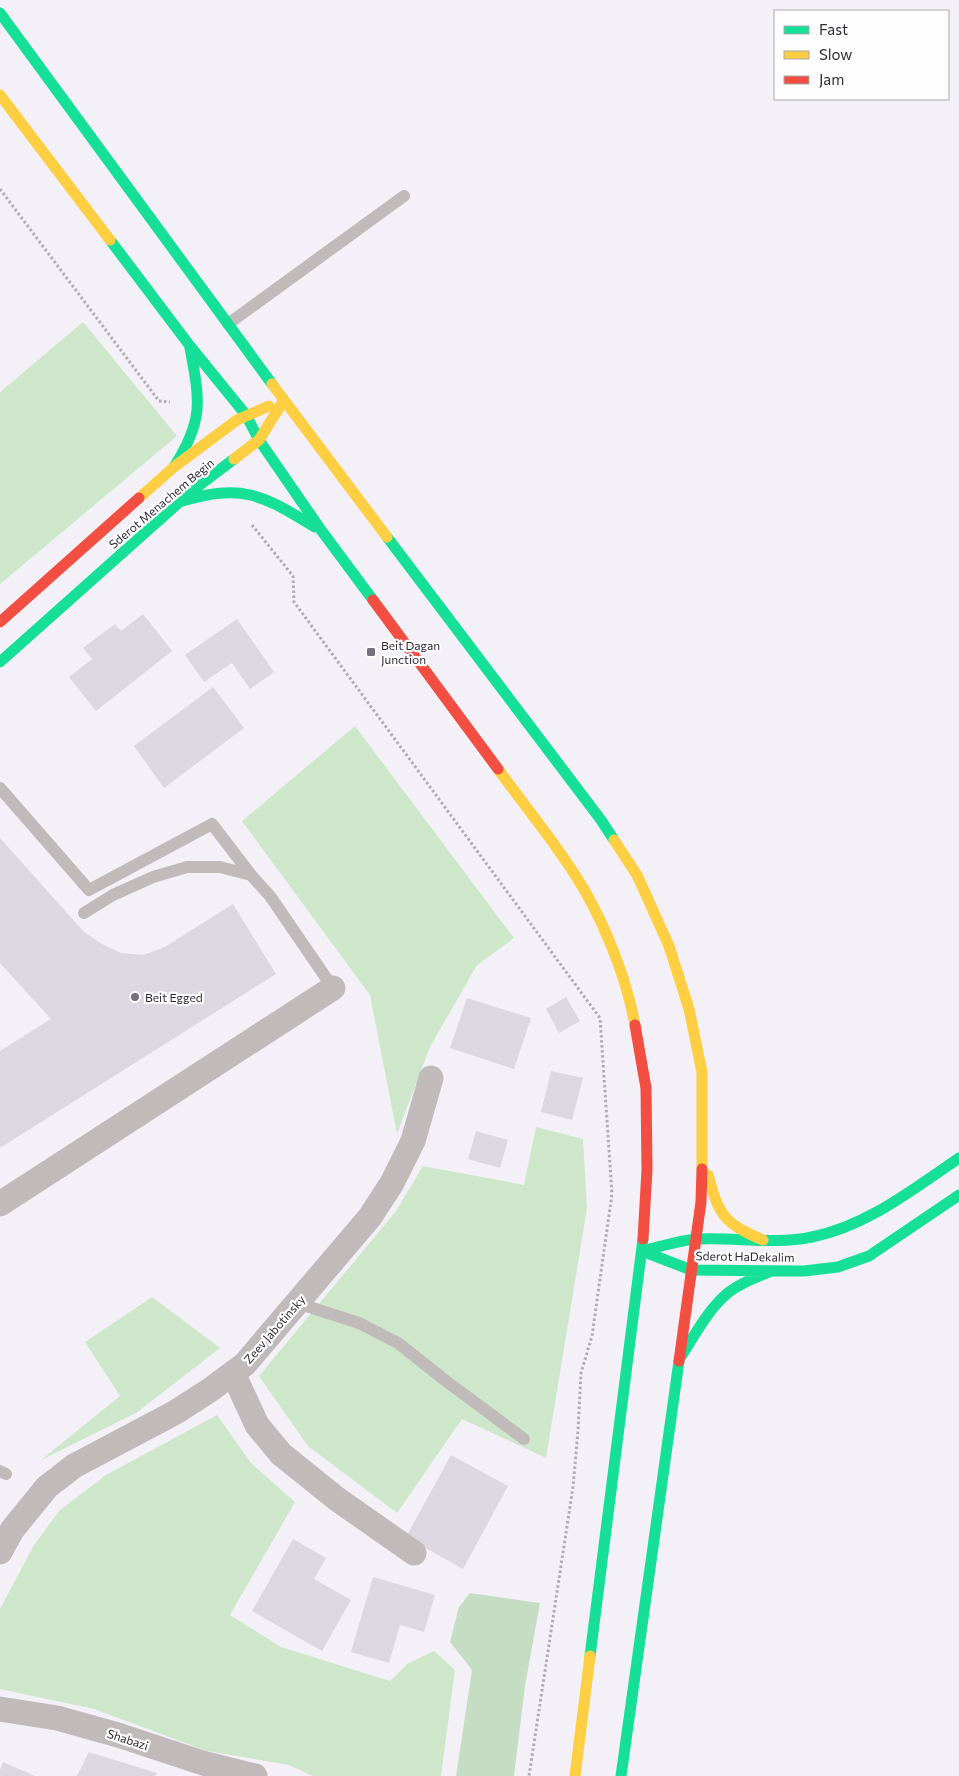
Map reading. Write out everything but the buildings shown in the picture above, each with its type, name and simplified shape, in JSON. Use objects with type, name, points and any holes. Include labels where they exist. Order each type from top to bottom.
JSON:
[{"type":"main road","points":[[0,13],[284,400],[601,820],[638,875],[669,946],[689,1009],[702,1072],[703,1154],[701,1202],[621,1776]]},
{"type":"main road","points":[[0,95],[190,346],[246,415],[259,440],[321,530],[558,851],[586,893],[613,951],[632,1009],[646,1088],[647,1170],[642,1251],[575,1776]]},
{"type":"main road","points":[[174,467],[185,450],[196,424],[199,402],[190,346]]},
{"type":"main road","name":"Sderot Menachem Begin","points":[[0,622],[174,467],[237,420],[284,400]]},
{"type":"main road","name":"Sderot Menachem Begin","points":[[0,662],[179,502],[259,440],[284,400]]},
{"type":"main road","points":[[179,502],[203,494],[222,491],[248,493],[274,502],[321,530]]},
{"type":"main road","points":[[703,1154],[716,1204],[723,1217],[737,1228],[763,1240]]},
{"type":"main road","name":"Sderot HaDekalim","points":[[642,1251],[696,1239],[778,1241],[813,1237],[866,1217],[890,1204],[959,1158]]},
{"type":"main road","name":"Sderot HaDekalim","points":[[642,1251],[691,1270],[804,1271],[838,1267],[868,1256],[959,1195]]},
{"type":"main road","points":[[679,1361],[714,1308],[729,1292],[750,1279],[772,1271]]},
{"type":"street","points":[[0,1204],[333,988]]},
{"type":"street","name":"Zeev Jabotinsky","points":[[0,1552],[12,1530],[47,1488],[74,1466],[176,1412],[245,1364],[370,1217],[392,1184],[412,1141],[430,1078]]},
{"type":"street","points":[[233,1373],[257,1425],[281,1454],[337,1500],[414,1553]]},
{"type":"street","name":"Shabazi","points":[[0,1709],[57,1718],[118,1735],[206,1770],[255,1776]]},
{"type":"lane","points":[[228,324],[404,196]]},
{"type":"lane","points":[[0,788],[89,890],[212,824],[251,875],[270,896],[333,988]]},
{"type":"lane","points":[[84,913],[113,895],[153,877],[187,867],[220,866],[251,875]]},
{"type":"lane","points":[[297,1302],[359,1323],[398,1343],[524,1438]]},
{"type":"path","points":[[0,189],[159,401],[199,402]]},
{"type":"path","points":[[248,493],[247,519],[293,576],[294,602],[600,1018],[612,1194],[592,1336],[581,1373],[573,1487],[529,1776]]},
{"type":"green space","points":[[83,322],[177,436],[0,584],[0,392]]},
{"type":"green space","points":[[355,726],[514,938],[477,965],[430,1047],[397,1134],[370,995],[242,821]]},
{"type":"green space","points":[[536,1127],[583,1139],[587,1208],[546,1458],[462,1419],[397,1513],[308,1446],[259,1376],[396,1211],[423,1166],[524,1185]]},
{"type":"green space","points":[[152,1297],[220,1348],[136,1413],[41,1460],[120,1396],[85,1342]]},
{"type":"green space","points":[[217,1415],[251,1463],[295,1502],[230,1615],[281,1647],[390,1681],[407,1664],[434,1651],[455,1670],[441,1776],[313,1776],[289,1765],[207,1751],[94,1709],[0,1689],[0,1609],[34,1545],[60,1510],[106,1475]]},
{"type":"green space","points":[[470,1593],[540,1603],[525,1686],[514,1776],[456,1776],[472,1670],[450,1642],[459,1607]]},
{"type":"traffic: fast","points":[[0,13],[272,384]]},
{"type":"traffic: fast","points":[[110,240],[190,346],[246,415],[259,440],[321,530],[373,600]]},
{"type":"traffic: fast","points":[[174,467],[191,436],[197,410],[196,382],[190,348]]},
{"type":"traffic: fast","points":[[0,662],[193,490],[234,459]]},
{"type":"traffic: fast","points":[[179,502],[219,493],[250,495],[280,506],[315,527]]},
{"type":"traffic: fast","points":[[387,537],[601,820],[614,840]]},
{"type":"traffic: fast","points":[[642,1251],[691,1240],[769,1241],[798,1239],[832,1232],[889,1205],[959,1158]]},
{"type":"traffic: fast","points":[[642,1251],[691,1270],[804,1271],[838,1267],[869,1256],[959,1195]]},
{"type":"traffic: fast","points":[[590,1656],[643,1239]]},
{"type":"traffic: fast","points":[[682,1355],[703,1321],[722,1298],[739,1285],[772,1271]]},
{"type":"traffic: fast","points":[[621,1776],[679,1361]]},
{"type":"traffic: slow","points":[[0,95],[110,240]]},
{"type":"traffic: slow","points":[[272,384],[387,537]]},
{"type":"traffic: slow","points":[[234,459],[259,440],[284,400]]},
{"type":"traffic: slow","points":[[139,498],[174,467],[237,420],[269,406]]},
{"type":"traffic: slow","points":[[498,769],[544,830],[586,893],[609,940],[622,974],[635,1025]]},
{"type":"traffic: slow","points":[[614,840],[637,875],[669,946],[689,1009],[702,1072],[702,1169]]},
{"type":"traffic: slow","points":[[708,1175],[716,1200],[725,1216],[731,1223],[763,1240]]},
{"type":"traffic: slow","points":[[575,1776],[590,1656]]},
{"type":"traffic: jam","points":[[0,622],[139,498]]},
{"type":"traffic: jam","points":[[373,600],[498,769]]},
{"type":"traffic: jam","points":[[635,1025],[646,1088],[647,1170],[643,1239]]},
{"type":"traffic: jam","points":[[679,1361],[701,1202],[702,1169]]},
{"type":"place","name":"Beit Dagan Junction","points":[[371,652]]},
{"type":"place","name":"Beit Egged","points":[[135,997]]}]
